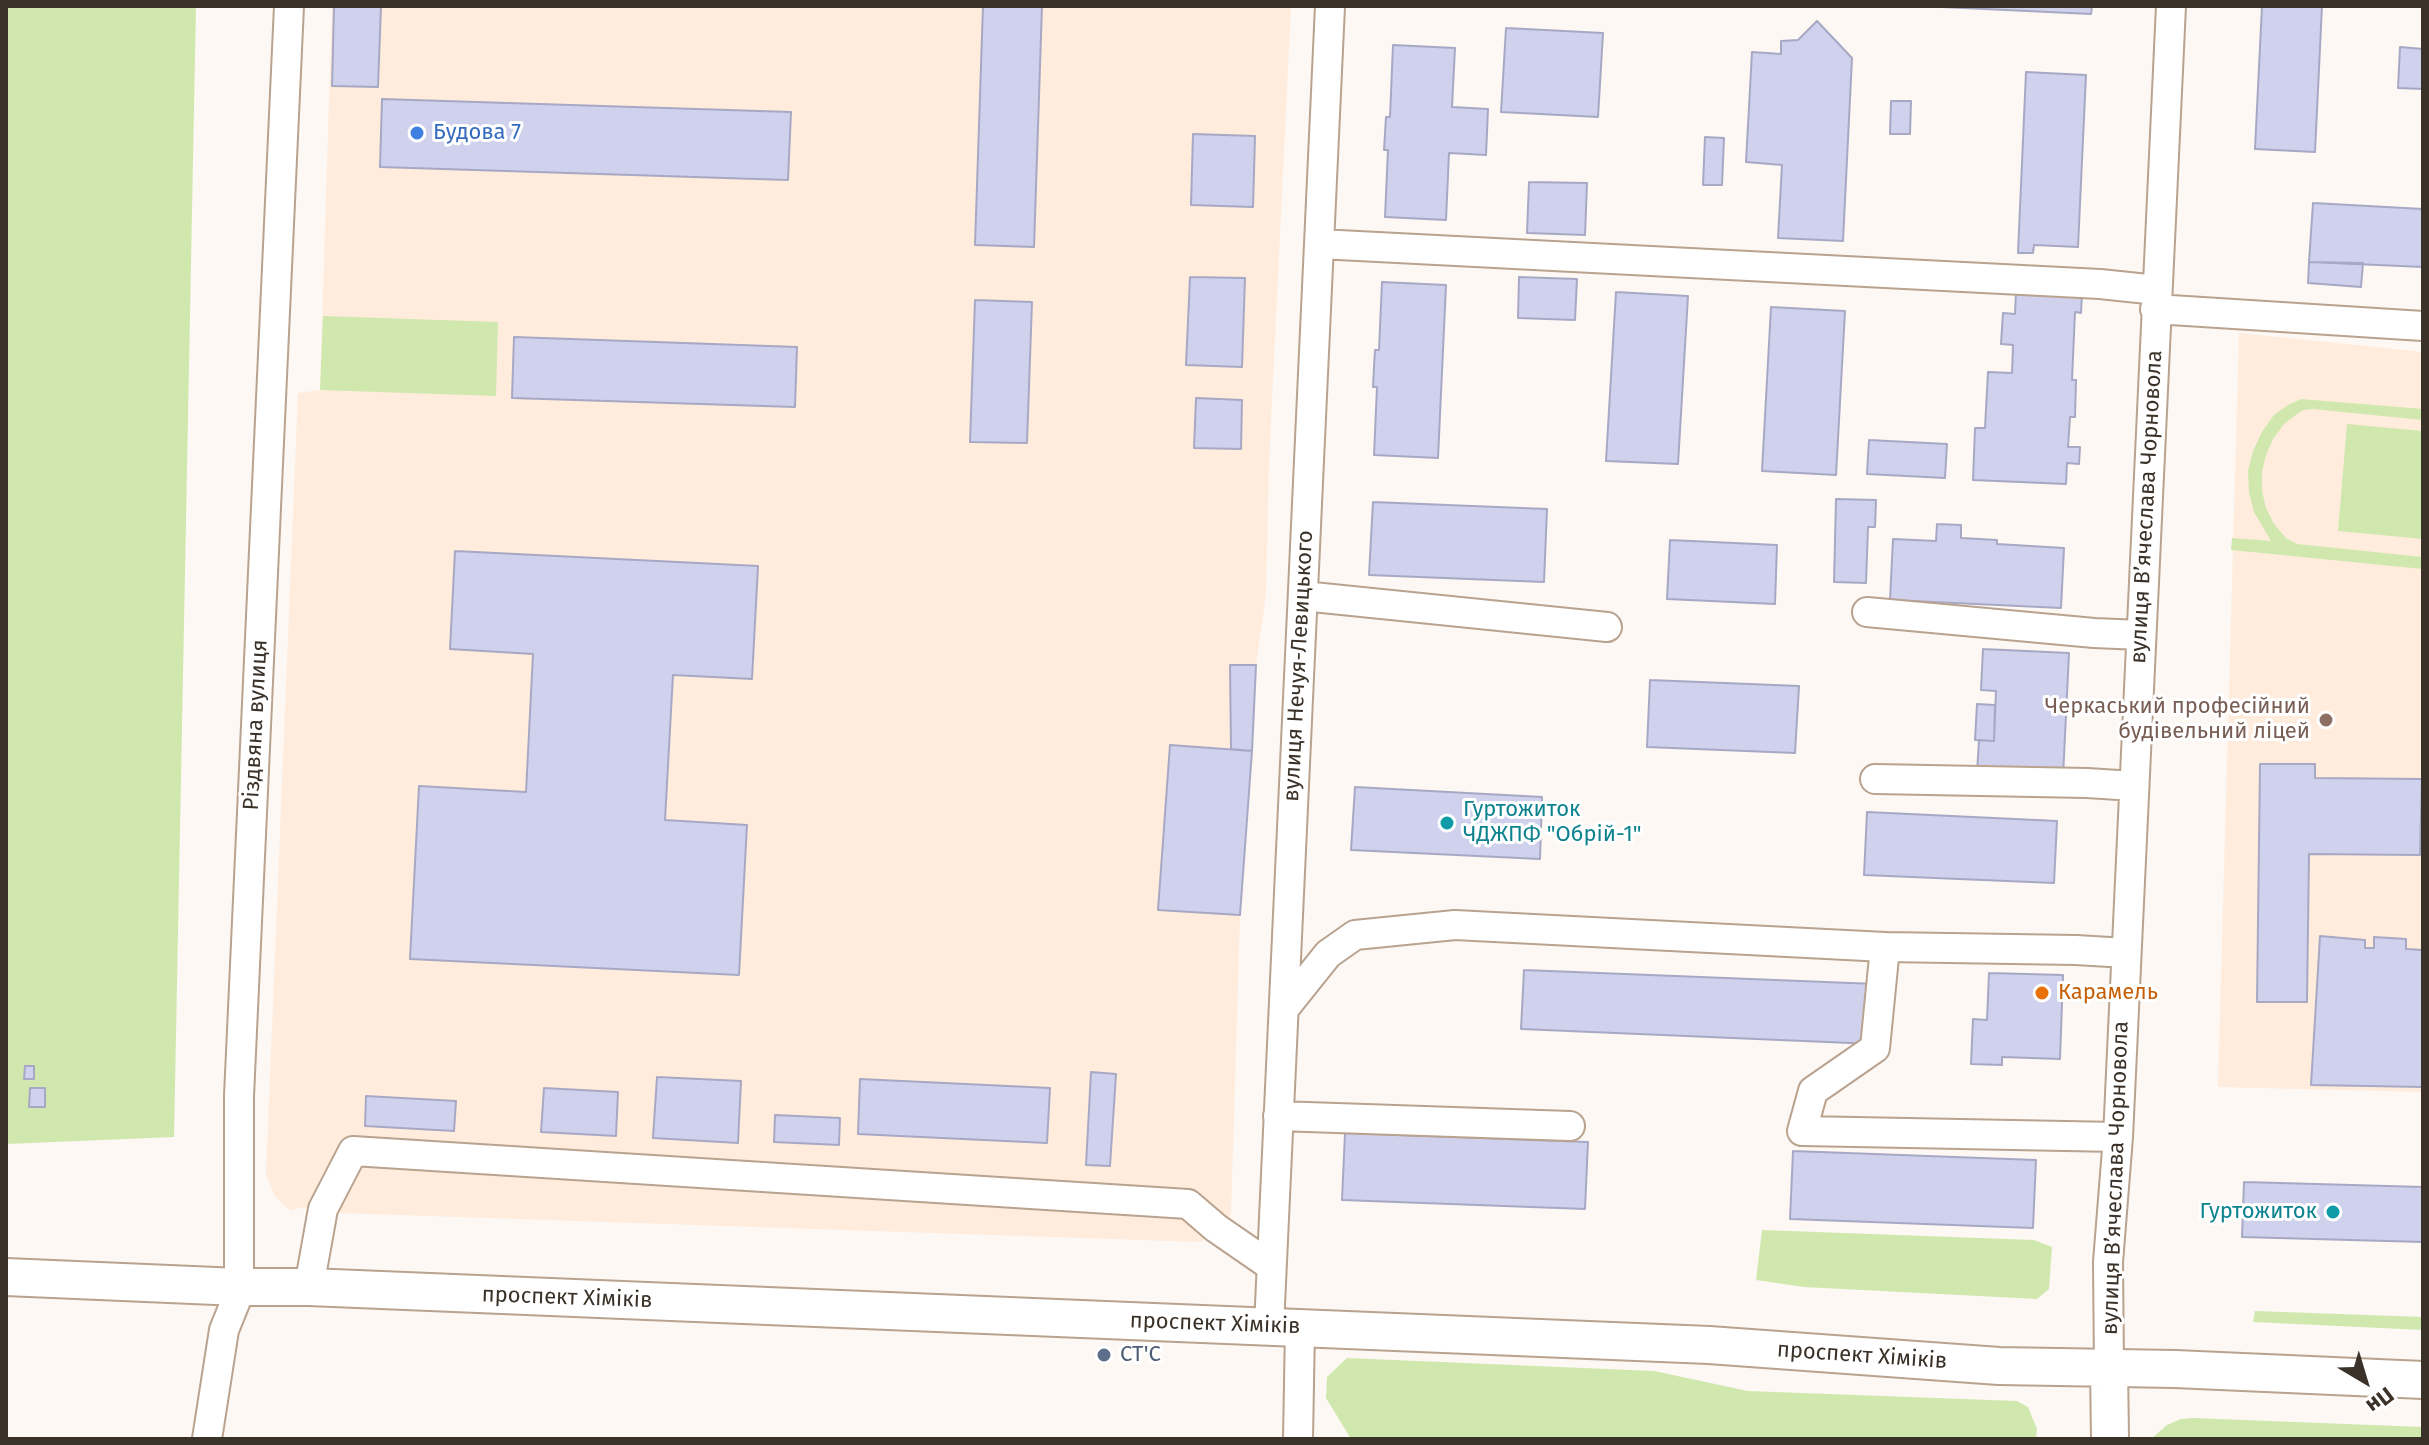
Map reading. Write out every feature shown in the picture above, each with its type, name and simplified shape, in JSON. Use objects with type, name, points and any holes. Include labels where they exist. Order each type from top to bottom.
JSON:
[{"type":"main road","name":"проспект Хіміків","points":[[6,1277],[1709,1345],[1999,1366],[2423,1380]]},
{"type":"main road","name":"вулиця Вʼячеслава Чорновола","points":[[2109,1368],[2110,1439]]},
{"type":"street","name":"Різдвяна вулиця","points":[[207,1439],[224,1330],[239,1287],[240,1080],[289,6]]},
{"type":"street","name":"вулиця Нечуя-Левицького","points":[[1298,1439],[1284,1327],[1271,1266],[1330,6]]},
{"type":"street","name":"вулиця Вʼячеслава Чорновола","points":[[2109,1368],[2108,1262],[2118,1137],[2171,6]]},
{"type":"street","points":[[1319,244],[2100,284],[2156,300],[2423,326]]},
{"type":"street","points":[[1303,596],[1607,627]]},
{"type":"street","points":[[1867,612],[2141,635]]},
{"type":"street","points":[[1875,779],[2134,786]]},
{"type":"street","points":[[1284,1009],[1328,954],[1355,935],[1455,925],[1885,947],[2126,953]]},
{"type":"street","points":[[1885,947],[1875,1048],[1813,1091],[1802,1131],[2118,1137]]},
{"type":"street","points":[[1278,1116],[1570,1126]]},
{"type":"street","points":[[309,1287],[323,1209],[353,1151],[1188,1204],[1216,1228],[1271,1266]]},
{"type":"shaded area","points":[[332,6],[1291,6],[1269,462],[1266,594],[1256,665],[1240,915],[1231,1215],[1201,1242],[340,1213],[334,1209],[298,1208],[290,1211],[275,1196],[266,1175],[298,393],[320,390]]},
{"type":"shaded area","name":"Черкаський професійний будівельний ліцей","points":[[2239,333],[2423,352],[2423,1092],[2218,1087]]},
{"type":"green space","points":[[6,6],[196,6],[174,1137],[6,1144]]},
{"type":"green space","points":[[323,316],[498,322],[496,396],[320,390]]},
{"type":"green space","points":[[2301,399],[2423,409],[2423,420],[2313,409],[2297,414],[2284,424],[2273,439],[2262,472],[2262,491],[2274,524],[2286,538],[2297,544],[2423,557],[2423,569],[2231,550],[2232,538],[2271,541],[2254,512],[2248,471],[2253,451],[2274,415]]},
{"type":"green space","points":[[2347,424],[2423,431],[2423,539],[2338,531]]},
{"type":"green space","points":[[1762,1230],[2034,1240],[2052,1247],[2049,1289],[2037,1299],[1804,1287],[1756,1280]]},
{"type":"green space","points":[[2255,1311],[2423,1317],[2423,1330],[2253,1322]]},
{"type":"green space","points":[[1347,1358],[1654,1371],[1748,1391],[2017,1401],[2028,1407],[2037,1429],[2036,1439],[1351,1439],[1326,1398],[1327,1377]]},
{"type":"green space","points":[[2193,1418],[2423,1427],[2423,1439],[2151,1439],[2167,1425]]},
{"type":"building","points":[[334,6],[381,6],[378,87],[332,86]]},
{"type":"building","points":[[983,6],[1042,6],[1034,247],[975,245]]},
{"type":"building","points":[[1920,6],[2092,6],[2091,14]]},
{"type":"building","points":[[2262,6],[2322,6],[2315,152],[2255,149]]},
{"type":"building","points":[[1817,21],[1852,58],[1843,241],[1778,238],[1782,165],[1746,162],[1752,52],[1781,54],[1781,41],[1798,40]]},
{"type":"building","points":[[1506,28],[1603,33],[1598,117],[1501,112]]},
{"type":"building","points":[[1393,45],[1455,48],[1452,107],[1488,109],[1486,155],[1449,153],[1446,220],[1385,217],[1388,150],[1384,150],[1386,117],[1390,117]]},
{"type":"building","points":[[2400,47],[2423,49],[2423,89],[2398,88]]},
{"type":"building","points":[[2026,72],[2086,75],[2078,247],[2034,245],[2033,253],[2018,253]]},
{"type":"building","points":[[382,99],[791,112],[788,180],[380,167]]},
{"type":"building","points":[[1891,101],[1911,101],[1910,134],[1890,134]]},
{"type":"building","points":[[1193,134],[1255,136],[1253,207],[1191,205]]},
{"type":"building","points":[[1705,137],[1724,138],[1722,185],[1703,185]]},
{"type":"building","points":[[1529,182],[1587,183],[1585,235],[1527,233]]},
{"type":"building","points":[[2313,203],[2423,209],[2423,267],[2309,262]]},
{"type":"building","points":[[2309,262],[2363,263],[2361,287],[2308,283]]},
{"type":"building","points":[[1190,277],[1245,278],[1242,367],[1186,365]]},
{"type":"building","points":[[1519,277],[1577,279],[1575,320],[1518,318]]},
{"type":"building","points":[[1382,282],[1446,285],[1438,458],[1374,455],[1377,387],[1373,387],[1375,350],[1379,350]]},
{"type":"building","points":[[2016,291],[2082,294],[2081,313],[2075,312],[2072,380],[2076,380],[2075,417],[2070,417],[2068,447],[2080,447],[2079,464],[2067,463],[2066,484],[1973,480],[1975,428],[1985,428],[1988,372],[2012,373],[2013,345],[2001,344],[2003,313],[2015,314]]},
{"type":"building","points":[[1616,292],[1688,296],[1678,464],[1606,461]]},
{"type":"building","points":[[975,300],[1032,302],[1027,443],[970,442]]},
{"type":"building","points":[[1771,307],[1845,311],[1836,475],[1762,471]]},
{"type":"building","points":[[514,337],[797,347],[795,407],[512,398]]},
{"type":"building","points":[[1196,398],[1242,400],[1241,449],[1194,448]]},
{"type":"building","points":[[1869,440],[1947,444],[1945,478],[1867,474]]},
{"type":"building","points":[[1836,499],[1876,500],[1875,527],[1868,527],[1866,583],[1834,582]]},
{"type":"building","points":[[1373,502],[1547,509],[1544,582],[1369,575]]},
{"type":"building","points":[[1937,524],[1961,525],[1961,538],[1997,540],[1997,544],[2064,548],[2061,608],[1890,600],[1893,539],[1936,541]]},
{"type":"building","points":[[1670,540],[1777,545],[1775,604],[1667,599]]},
{"type":"building","points":[[455,551],[758,566],[752,679],[673,675],[665,820],[747,825],[739,975],[410,959],[419,786],[526,792],[533,654],[450,649]]},
{"type":"building","points":[[1983,649],[2069,653],[2063,777],[1977,773],[1979,740],[1994,741],[1996,691],[1981,690]]},
{"type":"building","points":[[1230,665],[1256,665],[1252,751],[1231,749]]},
{"type":"building","points":[[1650,680],[1799,686],[1795,753],[1647,747]]},
{"type":"building","points":[[1977,704],[1995,705],[1994,741],[1975,740]]},
{"type":"building","points":[[1170,745],[1252,751],[1240,915],[1158,910]]},
{"type":"building","points":[[2260,764],[2315,764],[2315,778],[2422,779],[2420,855],[2309,854],[2307,1002],[2257,1002]]},
{"type":"building","name":"Гуртожиток ЧДЖПФ \"Обрій-1\"","points":[[1355,787],[1542,797],[1540,859],[1351,850]]},
{"type":"building","points":[[1867,812],[2057,821],[2054,883],[1864,875]]},
{"type":"building","points":[[2320,936],[2365,940],[2365,948],[2374,948],[2374,937],[2406,939],[2406,949],[2423,950],[2423,1087],[2311,1085]]},
{"type":"building","points":[[1524,970],[1876,984],[1874,1044],[1521,1029]]},
{"type":"building","points":[[1989,973],[2063,975],[2060,1059],[2002,1057],[2002,1065],[1971,1064],[1973,1019],[1987,1020]]},
{"type":"building","points":[[25,1066],[34,1066],[34,1079],[24,1079]]},
{"type":"building","points":[[1091,1072],[1116,1074],[1110,1166],[1086,1165]]},
{"type":"building","points":[[657,1077],[741,1081],[738,1143],[653,1138]]},
{"type":"building","points":[[860,1079],[1050,1088],[1047,1143],[858,1134]]},
{"type":"building","points":[[30,1088],[45,1088],[45,1107],[29,1107]]},
{"type":"building","points":[[544,1088],[618,1092],[616,1136],[541,1132]]},
{"type":"building","points":[[366,1096],[456,1101],[454,1131],[365,1126]]},
{"type":"building","points":[[775,1115],[840,1118],[839,1145],[774,1142]]},
{"type":"building","points":[[1345,1133],[1588,1142],[1585,1209],[1342,1200]]},
{"type":"building","points":[[1793,1151],[2036,1160],[2033,1228],[1790,1219]]},
{"type":"building","name":"Гуртожиток","points":[[2244,1182],[2423,1187],[2423,1242],[2242,1237]]},
{"type":"place","name":"Будова 7","points":[[417,133]]},
{"type":"place","name":"Черкаський професійний будівельний ліцей","points":[[2326,720]]},
{"type":"place","name":"Гуртожиток ЧДЖПФ \"Обрій-1\"","points":[[1447,823]]},
{"type":"place","name":"Карамель","points":[[2042,993]]},
{"type":"place","name":"Гуртожиток","points":[[2333,1212]]},
{"type":"place","name":"СТ'С","points":[[1104,1355]]}]
